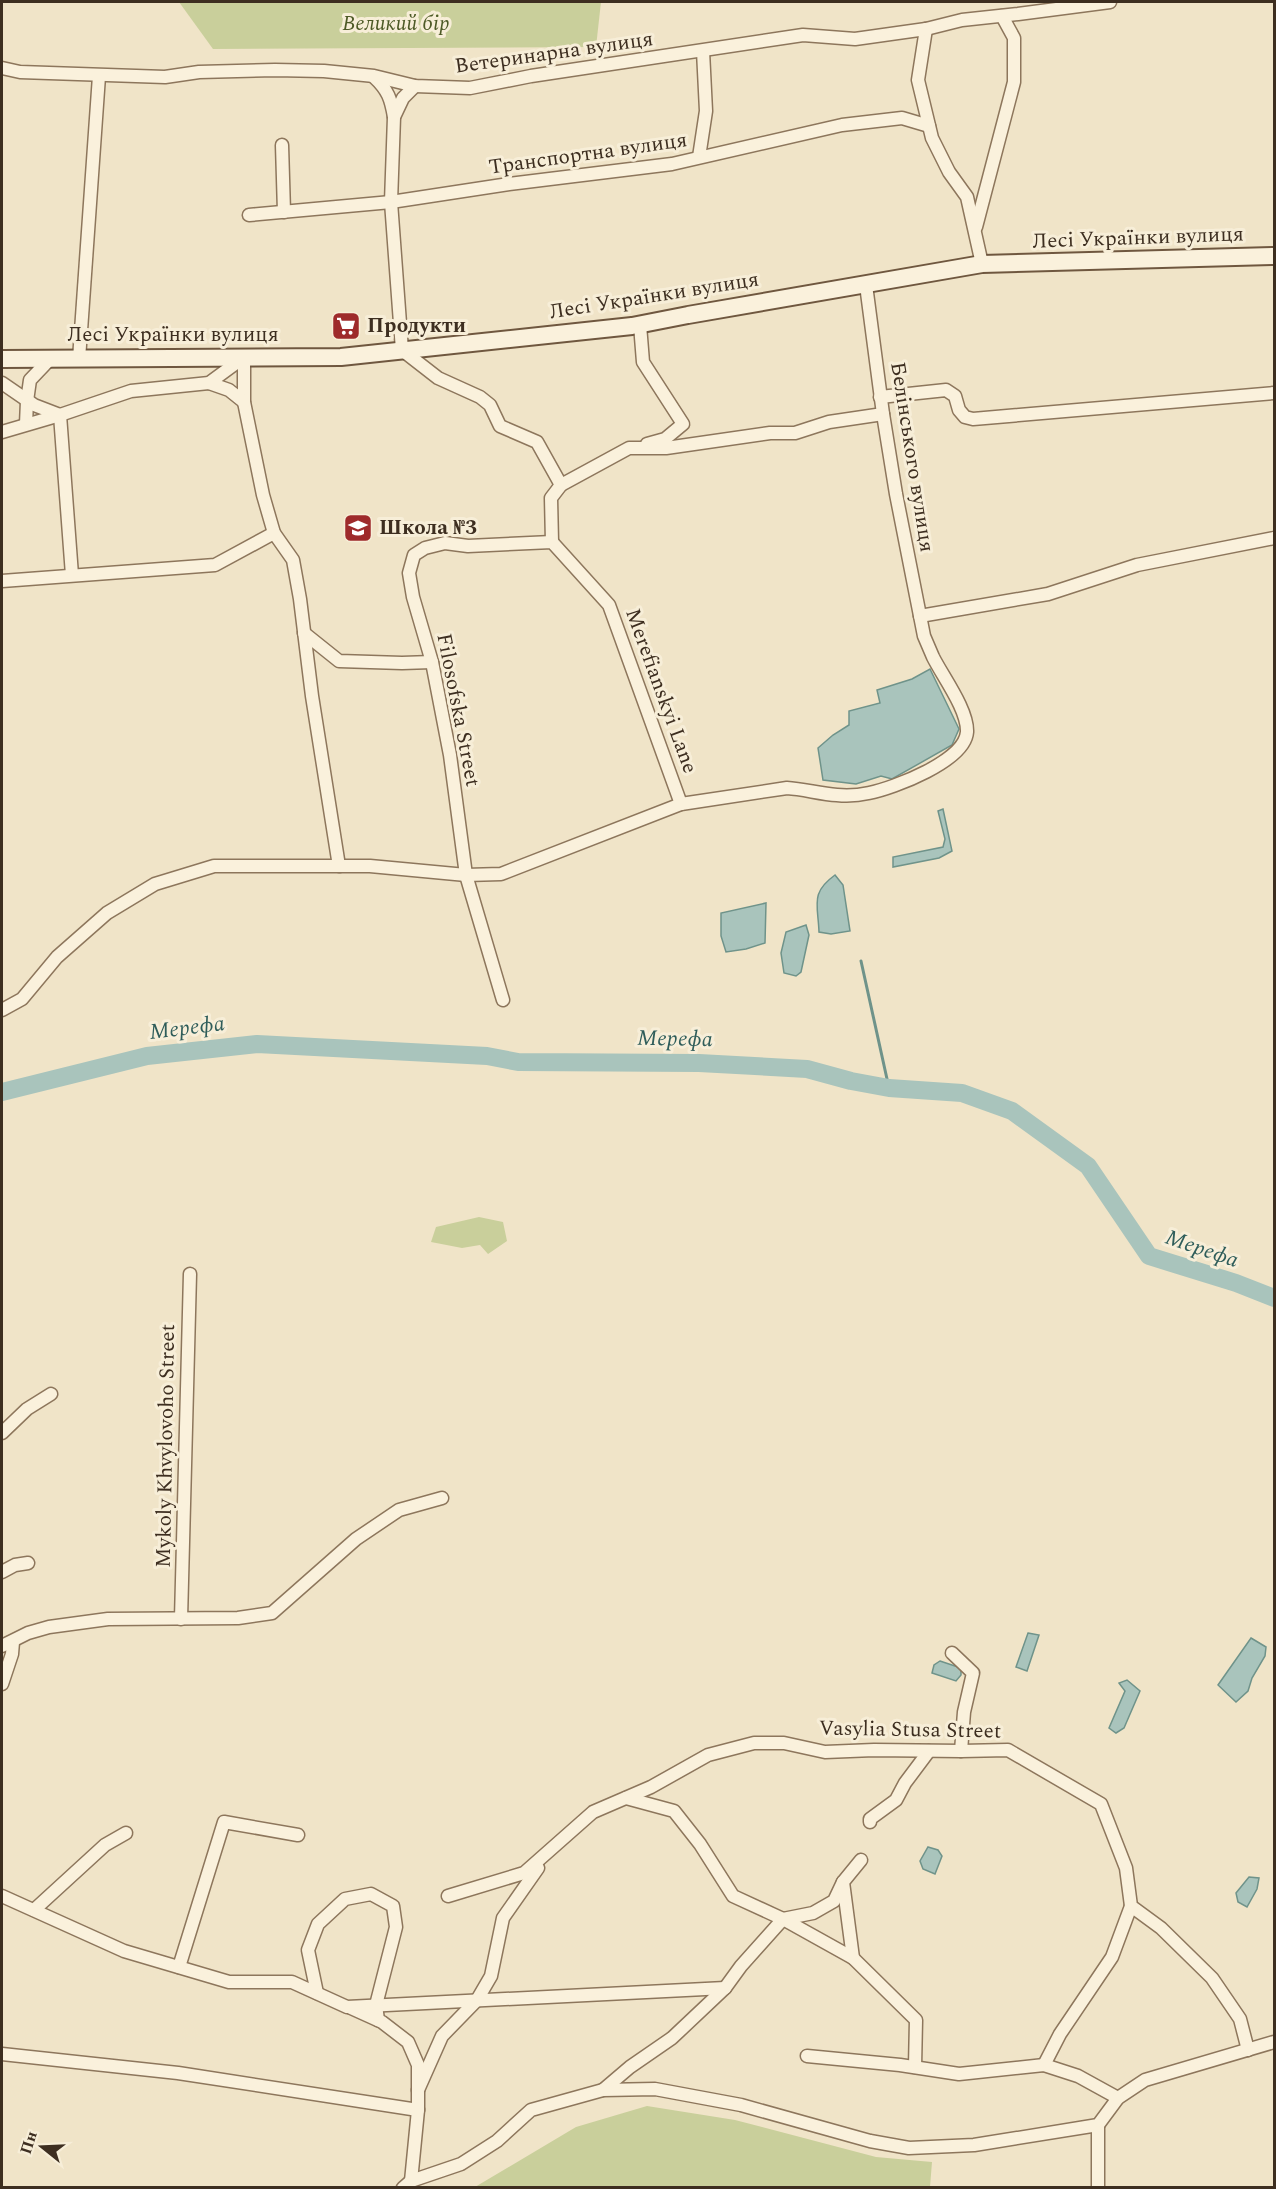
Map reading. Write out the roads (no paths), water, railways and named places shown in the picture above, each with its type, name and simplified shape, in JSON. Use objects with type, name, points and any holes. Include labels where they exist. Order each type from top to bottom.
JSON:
[{"type":"street","name":"Ветеринарна вулиця","points":[[2,68],[20,72],[165,77],[199,72],[324,71],[374,76],[415,86],[470,88],[531,76],[803,35],[855,39],[926,29],[962,20],[1110,2]]},
{"type":"street","points":[[975,232],[1014,82],[1014,39],[1002,16]]},
{"type":"street","points":[[926,29],[918,80],[932,138],[949,172],[967,197],[982,264]]},
{"type":"street","points":[[699,157],[706,111],[703,51]]},
{"type":"street","points":[[79,359],[99,76]]},
{"type":"street","points":[[374,76],[387,89],[394,117],[391,202],[402,350],[438,378],[480,397],[490,405],[500,426],[537,442],[561,485]]},
{"type":"street","points":[[394,117],[403,99],[415,86]]},
{"type":"street","name":"Транспортна вулиця","points":[[249,215],[391,202],[509,184],[672,164],[842,124],[902,118],[929,126]]},
{"type":"street","points":[[282,145],[284,212]]},
{"type":"street","name":"Лесі Українки вулиця","points":[[2,359],[341,357],[640,325],[982,264],[1275,256]]},
{"type":"street","name":"Белінського вулиця","points":[[2,1010],[21,999],[57,957],[107,913],[154,884],[214,866],[370,866],[466,875],[501,874],[681,804],[787,788],[837,795],[869,793],[908,781],[957,752],[967,735],[966,723],[954,694],[924,636],[896,494],[880,397],[866,285]]},
{"type":"street","points":[[552,542],[551,498],[561,485],[629,448],[665,439],[683,424],[643,362],[640,325]]},
{"type":"street","points":[[209,382],[244,357]]},
{"type":"street","points":[[244,357],[244,402],[263,495],[274,533],[293,560],[339,866]]},
{"type":"street","points":[[26,424],[30,380],[50,359]]},
{"type":"street","points":[[2,432],[131,391],[209,382],[230,390],[244,402]]},
{"type":"street","points":[[2,383],[34,405],[60,415]]},
{"type":"street","points":[[880,397],[946,390],[955,396],[959,410],[965,417],[973,419],[1275,393]]},
{"type":"street","points":[[629,448],[666,448],[770,433],[795,433],[829,422],[883,414]]},
{"type":"street","points":[[60,415],[72,576]]},
{"type":"street","points":[[2,580],[215,565],[274,533]]},
{"type":"street","points":[[920,616],[1048,594],[1137,565],[1275,538]]},
{"type":"street","name":"Filosofska Street","points":[[504,1000],[466,875],[450,755],[432,662],[413,597],[409,573],[414,555],[424,548],[445,543],[468,546],[552,542]]},
{"type":"street","name":"Merefianskyi Lane","points":[[552,542],[609,605],[681,804]]},
{"type":"street","points":[[304,633],[339,660],[432,662]]},
{"type":"street","name":"Mykoly Khvylovoho Street","points":[[181,1619],[190,1274]]},
{"type":"street","points":[[2,1433],[27,1409],[51,1394]]},
{"type":"street","points":[[2,1684],[12,1654],[7,1644],[28,1633],[49,1627],[108,1619],[238,1618],[272,1613],[356,1539],[399,1510],[442,1498]]},
{"type":"street","points":[[2,1572],[15,1565],[28,1563]]},
{"type":"street","points":[[952,1653],[973,1673],[964,1712],[961,1751]]},
{"type":"street","name":"Vasylia Stusa Street","points":[[448,1896],[524,1873],[593,1812],[651,1787],[708,1755],[754,1743],[784,1743],[825,1752],[1008,1750],[1101,1804],[1126,1868],[1131,1906]]},
{"type":"street","points":[[870,1822],[870,1819],[896,1800],[905,1783],[929,1751]]},
{"type":"street","points":[[626,1797],[674,1811],[700,1844],[733,1896],[783,1919],[853,1958],[916,2020],[915,2067]]},
{"type":"street","points":[[179,1967],[224,1822],[298,1834]]},
{"type":"street","points":[[34,1910],[105,1845],[126,1833]]},
{"type":"street","points":[[418,2090],[442,2036],[477,2000],[491,1976],[503,1918],[549,1852]]},
{"type":"street","points":[[603,2090],[630,2067],[672,2038],[725,1988],[741,1966],[783,1919],[813,1913],[834,1901],[843,1882],[861,1860]]},
{"type":"street","points":[[843,1882],[853,1958]]},
{"type":"street","points":[[316,1993],[308,1950],[318,1924],[345,1899],[371,1894],[393,1906],[396,1927],[376,2005],[378,2020]]},
{"type":"street","points":[[2,1896],[124,1951],[229,1982],[292,1982],[378,2020],[408,2042],[418,2065],[418,2110],[407,2184],[461,2164],[497,2140],[531,2110],[603,2090],[655,2089],[730,2103],[870,2141],[909,2148],[974,2145],[1098,2125]]},
{"type":"street","points":[[1044,2065],[1060,2034],[1112,1957],[1131,1906],[1161,1928],[1212,1978],[1240,2019],[1248,2050]]},
{"type":"street","points":[[348,2007],[725,1988]]},
{"type":"street","points":[[1098,2187],[1098,2125],[1118,2098],[1145,2080],[1275,2042]]},
{"type":"street","points":[[2,2054],[178,2073],[418,2110]]},
{"type":"street","points":[[807,2056],[959,2074],[1044,2065],[1078,2076],[1118,2098]]},
{"type":"water","points":[[930,669],[959,729],[952,745],[892,779],[881,776],[856,784],[823,780],[818,748],[849,725],[849,711],[880,703],[877,690],[912,679]]},
{"type":"water","points":[[943,809],[952,851],[939,858],[893,867],[893,857],[943,847],[945,839],[938,811]]},
{"type":"water","points":[[835,875],[843,885],[850,931],[831,934],[819,932],[817,900],[827,881]]},
{"type":"water","points":[[766,903],[765,943],[726,952],[721,936],[721,913]]},
{"type":"water","points":[[806,925],[809,935],[801,972],[796,976],[784,973],[781,953],[786,932]]},
{"type":"water","points":[[1028,1633],[1039,1635],[1027,1671],[1016,1667]]},
{"type":"water","points":[[1251,1638],[1266,1647],[1265,1656],[1252,1678],[1248,1691],[1236,1702],[1218,1685]]},
{"type":"water","points":[[940,1661],[961,1668],[961,1675],[956,1681],[932,1673],[934,1665]]},
{"type":"water","points":[[1127,1680],[1140,1691],[1124,1728],[1116,1733],[1109,1728],[1125,1691],[1119,1683]]},
{"type":"water","points":[[928,1847],[938,1850],[942,1856],[935,1874],[923,1869],[920,1861]]},
{"type":"water","points":[[1249,1877],[1259,1878],[1257,1889],[1247,1907],[1238,1902],[1236,1893]]},
{"type":"waterway","points":[[861,961],[889,1088]]},
{"type":"waterway","name":"Мерефа","points":[[2,1092],[147,1056],[257,1044],[487,1056],[518,1062],[699,1063],[807,1069],[889,1088],[962,1093],[1012,1111],[1088,1166],[1149,1256],[1236,1283],[1274,1298]]},
{"type":"place","name":"Продукти","points":[[346,326]]},
{"type":"place","name":"Школа №3","points":[[358,528]]},
{"type":"park label","name":"Великий бір","points":[[396,24]]}]
